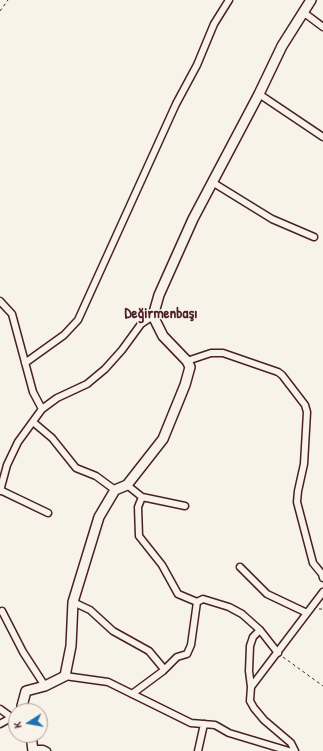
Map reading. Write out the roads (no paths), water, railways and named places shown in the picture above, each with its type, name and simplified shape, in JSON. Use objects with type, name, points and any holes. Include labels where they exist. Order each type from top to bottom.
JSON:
[{"type":"street","points":[[24,363],[64,335],[78,320],[176,104],[197,65],[214,24],[229,0]]},
{"type":"street","points":[[48,513],[0,490],[9,459],[18,442],[42,409],[57,398],[87,384],[105,369],[122,350],[141,324],[153,316],[169,271],[212,182],[259,94],[282,46],[311,0]]},
{"type":"street","points":[[303,12],[323,27]]},
{"type":"street","points":[[259,94],[323,137]]},
{"type":"street","points":[[212,182],[272,219],[314,237]]},
{"type":"street","points":[[0,301],[12,314],[33,392],[42,409]]},
{"type":"street","points":[[65,676],[71,646],[73,602],[99,517],[115,490],[127,485],[163,439],[185,385],[190,367],[187,361],[163,336],[153,316]]},
{"type":"street","points":[[187,361],[210,353],[223,353],[278,372],[282,375],[304,405],[307,412],[304,464],[297,502],[313,563],[323,574]]},
{"type":"street","points":[[33,422],[52,438],[76,468],[96,476],[115,490]]},
{"type":"street","points":[[127,485],[142,497],[185,506]]},
{"type":"street","points":[[142,497],[138,507],[139,536],[162,565],[178,594],[196,602],[203,599],[229,607],[242,614],[260,630],[278,653]]},
{"type":"street","points":[[240,567],[267,594],[307,613]]},
{"type":"street","points":[[251,687],[255,679],[278,653],[323,592]]},
{"type":"street","points":[[73,602],[90,610],[113,631],[149,651],[164,669]]},
{"type":"street","points":[[132,694],[177,657],[187,654],[191,645],[196,602]]},
{"type":"street","points":[[2,611],[23,652],[45,686]]},
{"type":"street","points":[[260,630],[253,637],[248,657],[251,687],[250,700],[254,708],[264,720],[287,738],[294,751]]},
{"type":"street","points":[[23,703],[26,691],[45,686],[65,676],[108,682],[191,723],[215,725],[229,733],[289,751]]},
{"type":"street","points":[[198,751],[204,724]]},
{"type":"street","points":[[33,750],[43,749],[47,751]]},
{"type":"district","name":"Değirmenbaşı","points":[[161,314]]}]
